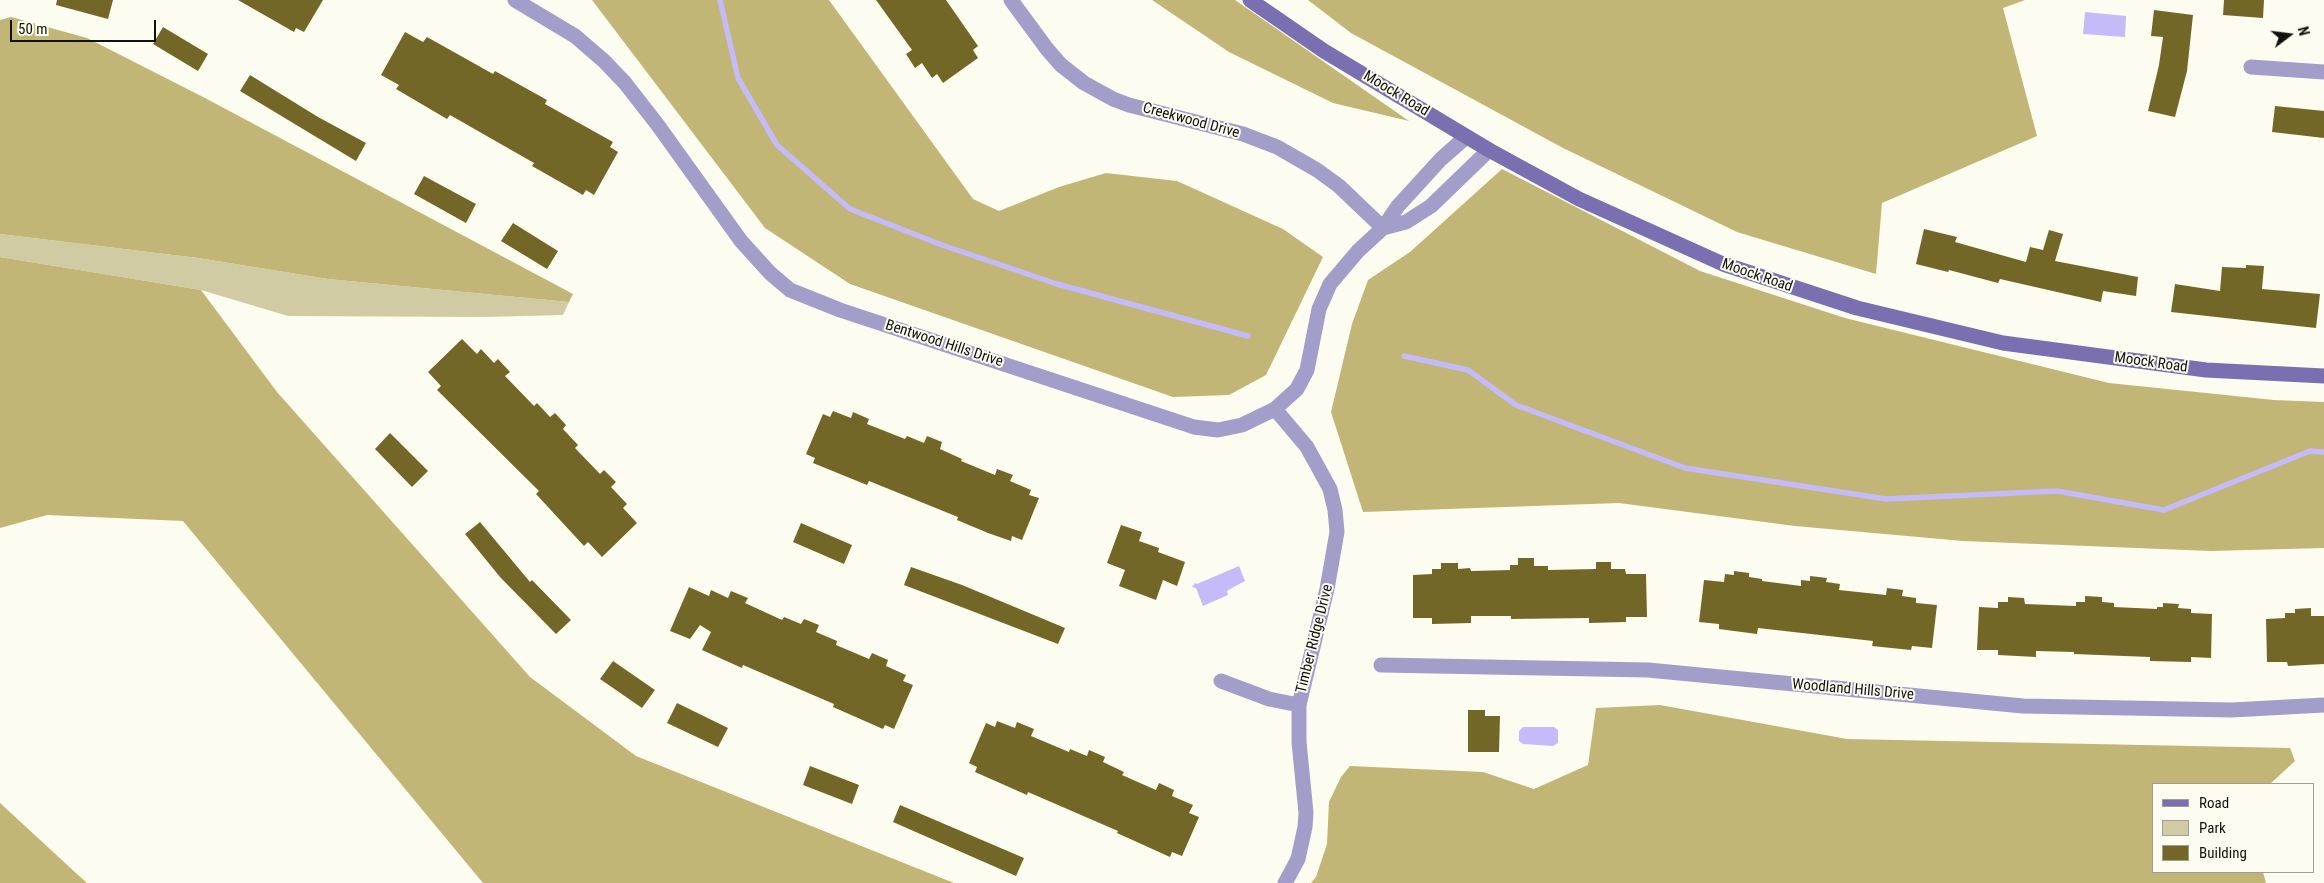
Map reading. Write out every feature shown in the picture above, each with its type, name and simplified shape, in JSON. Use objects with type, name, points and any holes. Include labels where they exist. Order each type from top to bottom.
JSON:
[{"type":"main road","name":"Moock Road","points":[[1250,0],[1324,51],[1489,150],[1579,199],[1723,264],[1858,308],[2003,343],[2206,370],[2324,376]]},
{"type":"street","name":"Bentwood Hills Drive","points":[[516,0],[575,36],[604,61],[657,124],[741,241],[770,273],[790,290],[840,310],[1194,427],[1218,430],[1242,425],[1275,408],[1297,389],[1307,370],[1319,309],[1330,284],[1358,251],[1383,228],[1398,206],[1442,159],[1466,137]]},
{"type":"street","name":"Creekwood Drive","points":[[1011,0],[1061,65],[1084,83],[1113,99],[1129,105],[1243,134],[1277,147],[1317,170],[1339,186],[1383,228]]},
{"type":"street","points":[[2251,67],[2324,72]]},
{"type":"street","name":"Bentwood Hills Drive","points":[[1383,228],[1406,222],[1431,206],[1489,150]]},
{"type":"street","name":"Timber Ridge Drive","points":[[1275,408],[1307,446],[1330,489],[1335,510],[1337,532],[1330,576],[1299,705],[1299,742],[1306,813],[1305,827],[1298,858],[1285,883]]},
{"type":"street","name":"Woodland Hills Drive","points":[[1381,665],[1420,667],[1532,666],[1648,670],[2023,706],[2232,710],[2324,705]]},
{"type":"street","points":[[1222,681],[1269,699],[1299,705]]},
{"type":"green space","points":[[0,234],[198,258],[328,279],[569,302],[563,315],[484,317],[288,316],[201,290],[0,257]]},
{"type":"shaded area","points":[[592,0],[829,0],[973,199],[999,211],[1059,187],[1106,173],[1177,181],[1283,229],[1323,257],[1266,375],[1229,395],[1173,397],[850,284],[765,228]]},
{"type":"shaded area","points":[[1152,0],[1235,0],[1409,121],[1333,103],[1229,52]]},
{"type":"shaded area","points":[[1308,0],[2025,0],[2003,8],[2037,136],[1882,203],[1876,274],[1737,232],[1563,148],[1351,33]]},
{"type":"shaded area","points":[[2085,12],[2126,16],[2125,37],[2083,34]]},
{"type":"shaded area","points":[[11,17],[87,38],[205,98],[573,294],[569,302],[328,279],[198,258],[0,234],[0,20]]},
{"type":"shaded area","points":[[1502,169],[1700,271],[1845,318],[2109,383],[2274,400],[2324,402],[2324,548],[2211,551],[1963,541],[1795,526],[1619,503],[1363,512],[1331,412],[1352,324],[1368,280],[1410,252]]},
{"type":"shaded area","points":[[0,257],[201,290],[277,392],[530,677],[636,756],[954,883],[483,883],[183,521],[47,515],[0,528]]},
{"type":"shaded area","points":[[1239,566],[1245,581],[1227,591],[1228,595],[1203,606],[1196,588],[1192,587],[1195,583],[1197,584]]},
{"type":"shaded area","points":[[1660,705],[1847,739],[2290,748],[2295,761],[2271,783],[2152,783],[2152,873],[2263,873],[2266,883],[1311,883],[1316,877],[1327,844],[1329,802],[1341,777],[1350,766],[1483,772],[1534,789],[1588,765],[1596,708]]},
{"type":"shaded area","points":[[1523,727],[1554,727],[1558,730],[1558,743],[1553,746],[1523,744],[1519,741],[1519,731]]},
{"type":"shaded area","points":[[0,803],[77,874],[87,883],[0,883]]},
{"type":"building","points":[[57,0],[113,0],[108,19],[56,5]]},
{"type":"building","points":[[238,0],[323,0],[304,32],[296,28],[294,32]]},
{"type":"building","points":[[876,0],[946,0],[978,46],[973,50],[978,58],[943,83],[937,74],[932,78],[922,63],[915,68],[906,54],[912,50]]},
{"type":"building","points":[[2224,0],[2264,0],[2263,18],[2223,15]]},
{"type":"building","points":[[2154,10],[2193,15],[2187,71],[2175,117],[2148,111],[2159,65],[2163,37],[2151,36]]},
{"type":"building","points":[[163,27],[208,54],[198,71],[153,44]]},
{"type":"building","points":[[405,32],[423,42],[427,37],[493,74],[495,71],[547,100],[545,104],[613,142],[610,147],[618,152],[594,195],[586,190],[583,195],[532,166],[534,163],[450,115],[447,119],[396,89],[399,85],[381,75]]},
{"type":"building","points":[[250,75],[318,117],[366,143],[356,161],[240,91]]},
{"type":"building","points":[[2275,106],[2324,111],[2324,138],[2272,132]]},
{"type":"building","points":[[424,176],[476,204],[466,223],[414,194]]},
{"type":"building","points":[[513,223],[558,251],[547,269],[501,241]]},
{"type":"building","points":[[1924,229],[1957,237],[1955,242],[2026,262],[2030,247],[2043,250],[2049,230],[2063,234],[2055,261],[2138,277],[2136,296],[2103,291],[2101,302],[2000,279],[1998,283],[1949,270],[1948,272],[1916,264]]},
{"type":"building","points":[[2246,265],[2264,266],[2262,289],[2320,294],[2316,328],[2171,312],[2175,284],[2220,291],[2222,267],[2246,268]]},
{"type":"building","points":[[462,339],[477,354],[481,349],[494,363],[498,359],[510,372],[505,376],[534,406],[537,403],[550,417],[555,413],[566,425],[563,429],[578,445],[575,448],[600,474],[604,470],[616,482],[611,487],[627,504],[623,508],[637,523],[602,557],[588,542],[584,546],[536,494],[539,491],[437,390],[441,386],[428,372]]},
{"type":"building","points":[[833,411],[851,418],[853,412],[869,419],[867,424],[905,439],[907,436],[924,443],[927,436],[942,442],[940,449],[962,459],[961,461],[995,475],[997,469],[1013,475],[1010,481],[1031,490],[1029,495],[1039,498],[1022,540],[1012,536],[1011,541],[988,533],[957,520],[958,517],[869,481],[867,485],[813,463],[815,458],[806,454],[823,414],[830,417]]},
{"type":"building","points":[[390,433],[428,471],[412,487],[375,449]]},
{"type":"building","points":[[480,522],[530,582],[532,580],[571,620],[556,634],[500,577],[465,534]]},
{"type":"building","points":[[801,523],[852,545],[844,564],[793,542]]},
{"type":"building","points":[[1121,525],[1142,532],[1139,541],[1159,548],[1158,552],[1185,562],[1177,586],[1163,580],[1156,600],[1119,586],[1125,570],[1107,563]]},
{"type":"building","points":[[1518,558],[1534,558],[1534,566],[1548,566],[1548,570],[1596,569],[1596,562],[1611,562],[1611,569],[1625,569],[1626,574],[1646,574],[1647,617],[1626,617],[1626,622],[1589,623],[1589,618],[1511,619],[1511,616],[1471,616],[1471,623],[1432,624],[1432,618],[1413,618],[1413,575],[1432,574],[1432,569],[1441,569],[1441,563],[1458,563],[1458,569],[1470,568],[1471,571],[1510,570],[1510,565],[1518,565]]},
{"type":"building","points":[[911,567],[962,585],[1065,628],[1058,644],[904,585]]},
{"type":"building","points":[[1734,571],[1749,573],[1749,577],[1762,579],[1762,581],[1801,586],[1801,580],[1810,581],[1810,576],[1827,578],[1826,582],[1840,584],[1839,590],[1886,595],[1887,588],[1903,590],[1902,596],[1916,598],[1916,603],[1937,605],[1932,648],[1912,646],[1911,650],[1872,646],[1873,641],[1758,628],[1757,634],[1719,629],[1719,624],[1699,622],[1704,580],[1724,582],[1725,574],[1734,575]]},
{"type":"building","points":[[689,587],[709,596],[711,590],[728,598],[731,591],[748,598],[745,603],[782,620],[784,617],[801,624],[804,619],[819,625],[816,632],[837,641],[836,645],[869,659],[872,653],[888,660],[886,666],[906,675],[903,681],[913,685],[894,729],[885,725],[883,729],[833,707],[834,704],[743,665],[742,668],[702,650],[711,632],[700,625],[690,639],[670,631]]},
{"type":"building","points":[[2085,596],[2102,597],[2102,602],[2114,603],[2114,607],[2157,609],[2157,607],[2163,607],[2163,603],[2179,604],[2178,608],[2191,609],[2191,613],[2212,614],[2211,658],[2191,657],[2191,662],[2150,661],[2150,657],[2074,654],[2074,652],[2036,651],[2036,657],[1998,655],[1998,650],[1977,650],[1979,607],[1998,608],[1998,602],[2008,602],[2008,597],[2024,598],[2025,604],[2076,606],[2076,602],[2085,602]]},
{"type":"building","points":[[2311,608],[2311,616],[2324,616],[2324,664],[2288,666],[2287,662],[2267,662],[2266,619],[2285,618],[2285,613],[2295,613],[2295,609]]},
{"type":"building","points":[[613,661],[655,690],[642,708],[600,679]]},
{"type":"building","points":[[677,703],[728,728],[718,747],[667,723]]},
{"type":"building","points":[[1468,710],[1485,710],[1485,716],[1500,716],[1499,752],[1468,752]]},
{"type":"building","points":[[997,721],[1015,728],[1017,722],[1034,729],[1031,736],[1069,752],[1070,749],[1087,756],[1089,750],[1105,757],[1103,762],[1124,772],[1122,775],[1156,790],[1159,783],[1174,790],[1172,796],[1193,805],[1189,813],[1199,817],[1182,856],[1172,852],[1170,857],[1117,833],[1118,831],[1028,792],[1027,795],[975,772],[977,767],[969,763],[986,723],[995,727]]},
{"type":"building","points":[[810,766],[859,785],[852,804],[803,785]]},
{"type":"building","points":[[900,805],[1024,858],[1016,876],[893,822]]},
{"type":"waterway","points":[[720,0],[738,78],[777,145],[850,209],[942,245],[1057,284],[1248,336]]},
{"type":"waterway","points":[[1404,356],[1468,370],[1516,405],[1685,468],[1886,499],[2057,491],[2164,510],[2310,451],[2324,452]]}]
